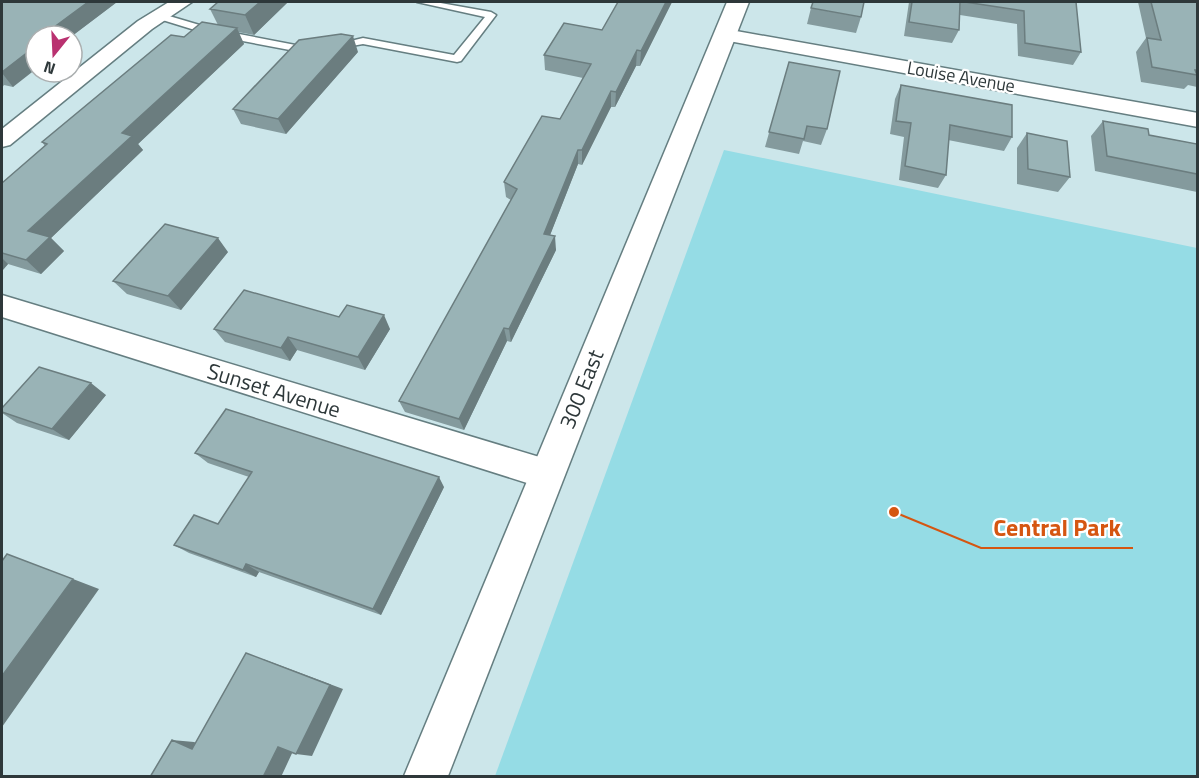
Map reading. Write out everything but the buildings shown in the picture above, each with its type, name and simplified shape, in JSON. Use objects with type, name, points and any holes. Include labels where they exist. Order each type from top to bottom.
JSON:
[{"type":"street","points":[[2,140],[145,25],[182,2]]},
{"type":"street","name":"300 East","points":[[426,777],[546,474],[738,2]]},
{"type":"street","name":"Louise Avenue","points":[[725,35],[1197,120]]},
{"type":"street","name":"Sunset Avenue","points":[[2,306],[546,474]]},
{"type":"lane","points":[[159,16],[211,32],[310,51],[363,41],[457,59],[491,15],[422,2]]},
{"type":"shaded area","points":[[724,150],[1197,248],[1197,776],[495,776]]},
{"type":"place","name":"Central Park","points":[[894,512]]}]
